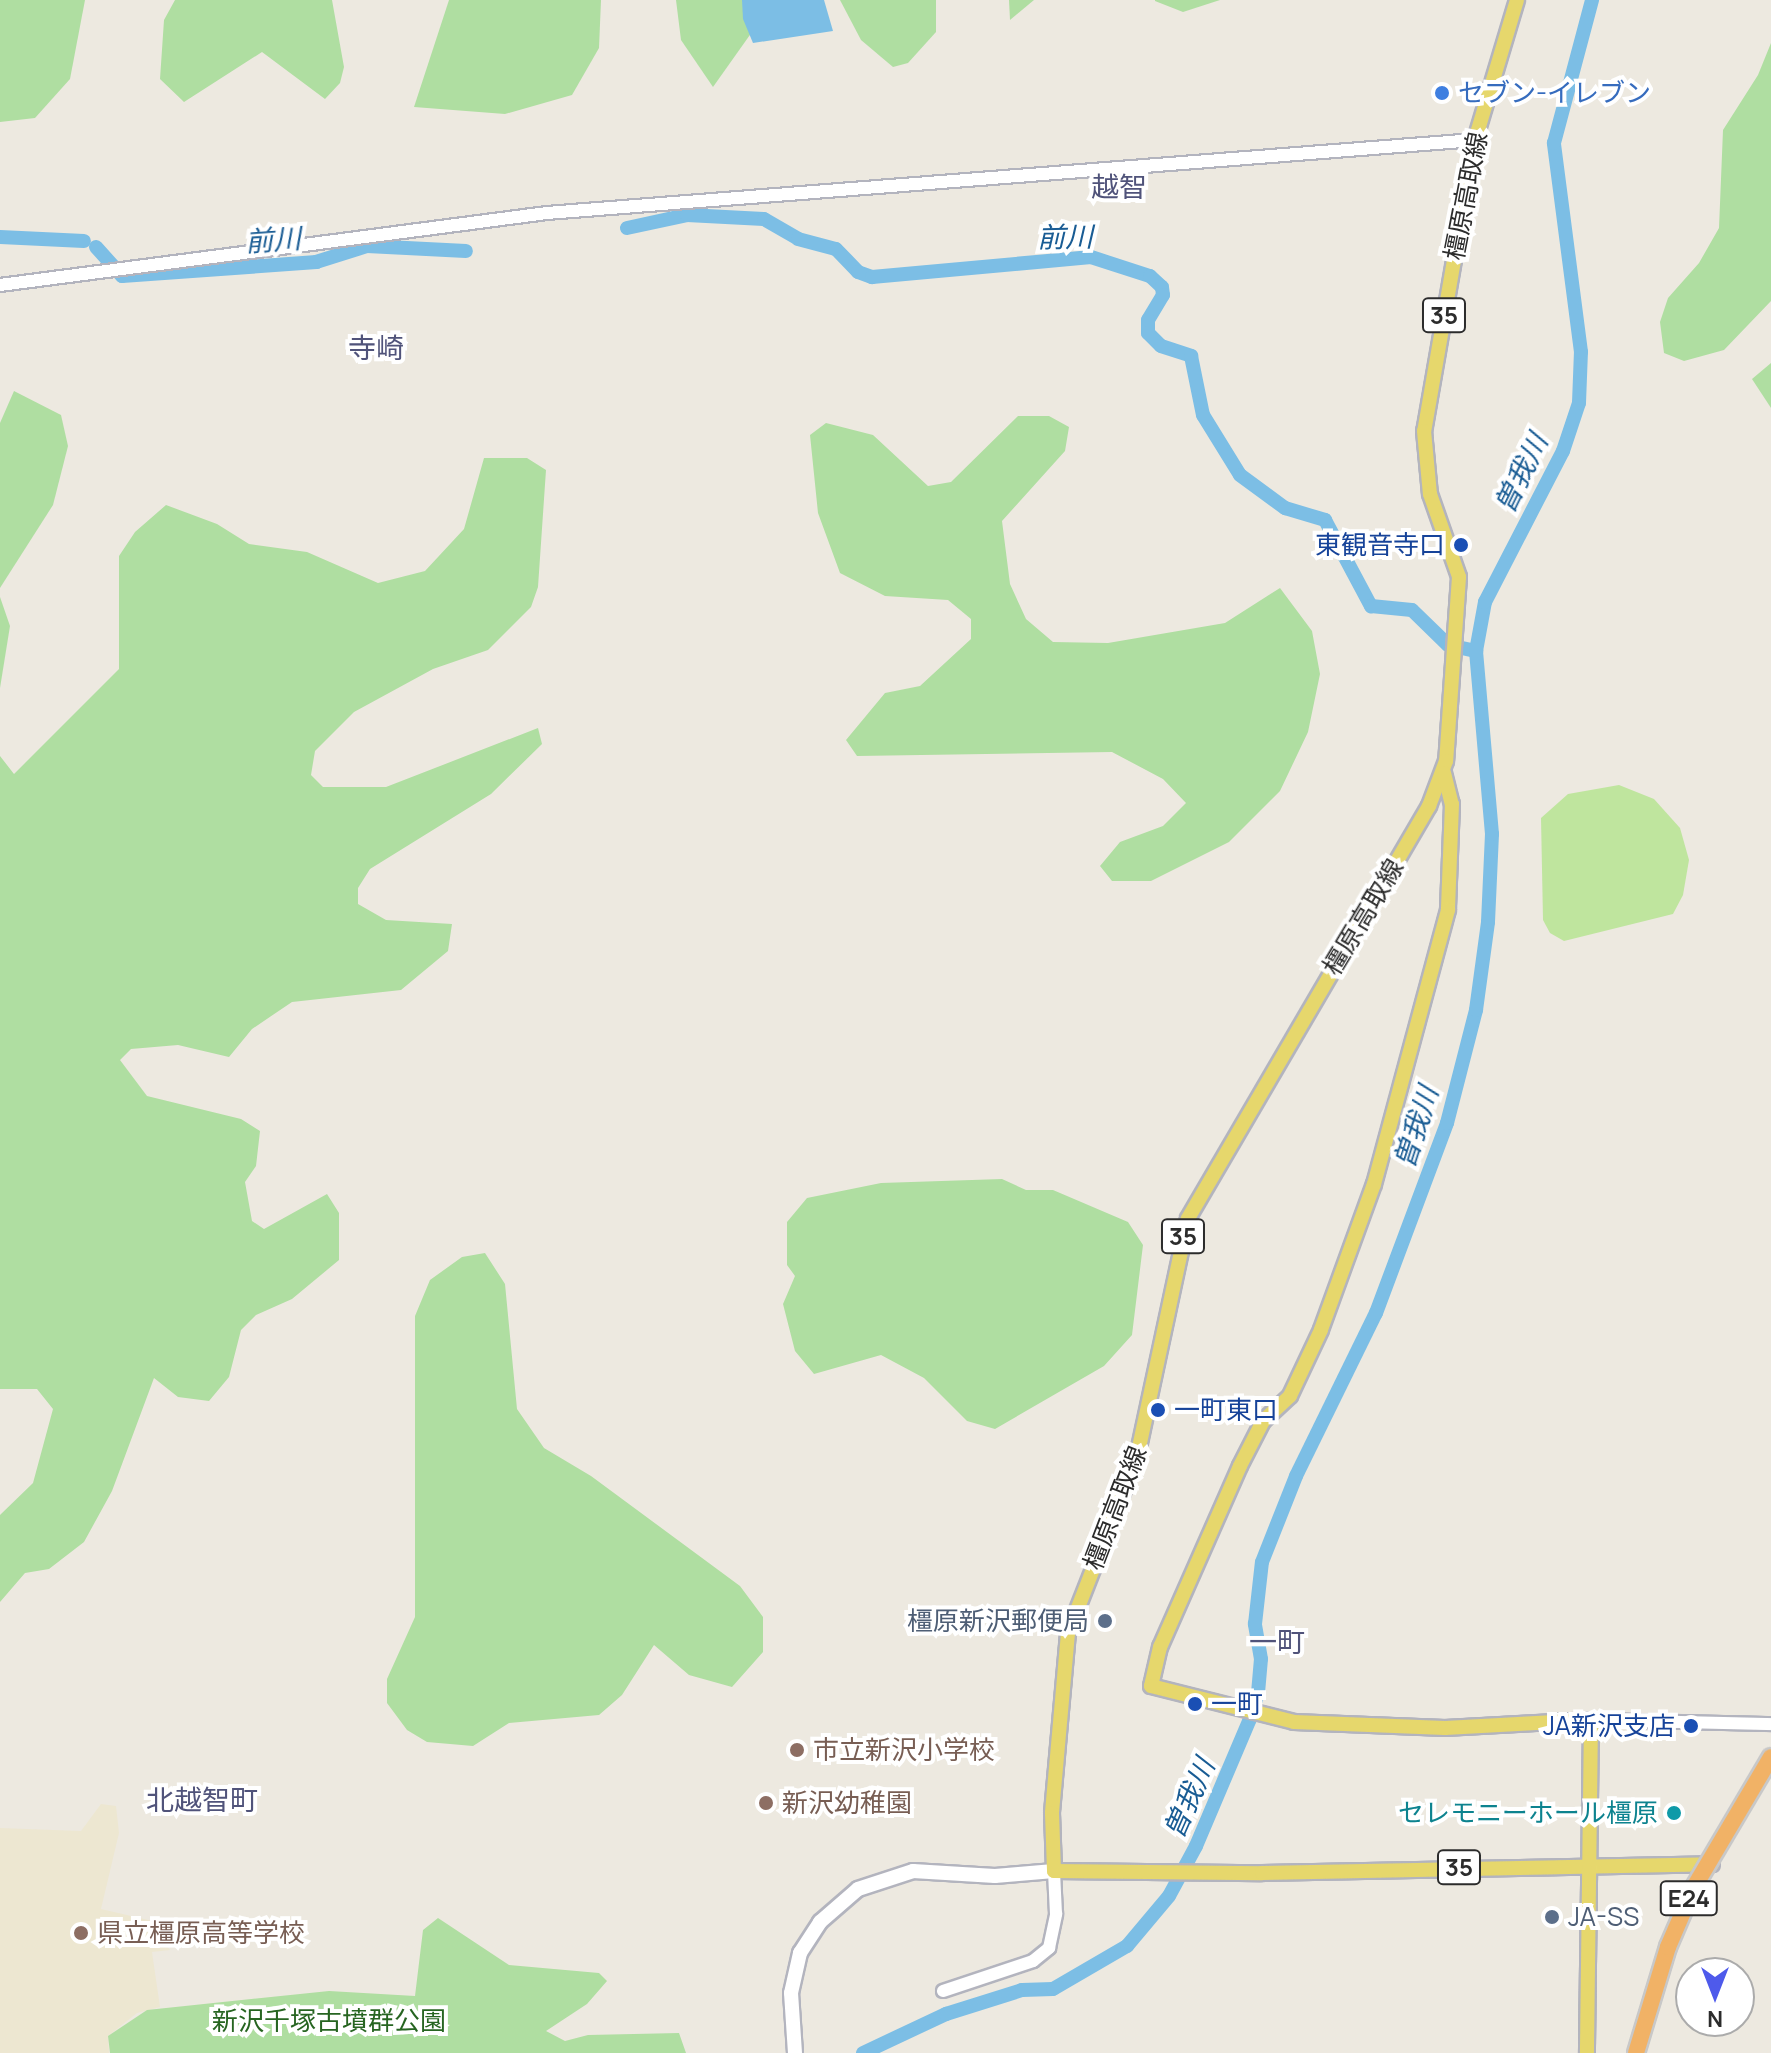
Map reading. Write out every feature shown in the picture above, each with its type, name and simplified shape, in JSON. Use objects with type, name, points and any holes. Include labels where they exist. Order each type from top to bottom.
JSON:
[{"type":"highway","name":"E24","points":[[1636,2053],[1668,1947],[1693,1889],[1771,1757]]},
{"type":"main road","name":"橿原高取線","points":[[1517,0],[1475,140],[1423,448],[1430,494],[1458,567],[1455,652],[1443,773],[1452,804],[1448,910],[1374,1184],[1321,1330],[1290,1396],[1263,1421],[1240,1466],[1160,1647],[1151,1686],[1263,1716],[1445,1728],[1591,1720]]},
{"type":"main road","name":"橿原高取線","points":[[1054,1871],[1052,1813],[1068,1633],[1140,1447],[1188,1219],[1443,773]]},
{"type":"main road","points":[[1587,2053],[1591,1720]]},
{"type":"main road","name":"35","points":[[1054,1871],[1206,1873],[1712,1864]]},
{"type":"main road","points":[[795,2053],[791,1993],[800,1953],[820,1922],[858,1889],[913,1871],[995,1876],[1054,1871]]},
{"type":"street","points":[[0,285],[559,211],[1475,140]]},
{"type":"street","points":[[1591,1720],[1771,1724]]},
{"type":"street","points":[[943,1991],[1033,1961],[1049,1948],[1056,1914],[1054,1871]]},
{"type":"shaded area","name":"県立橿原高等学校","points":[[101,1804],[116,1806],[119,1833],[101,1909],[161,1923],[161,1937],[170,1950],[152,1952],[160,2007],[137,2013],[108,2036],[109,2053],[0,2053],[0,1828],[81,1831]]},
{"type":"green space","points":[[0,0],[85,0],[70,79],[35,118],[0,122]]},
{"type":"green space","points":[[175,0],[332,0],[344,67],[340,83],[325,99],[262,52],[184,102],[160,79],[164,20]]},
{"type":"green space","points":[[449,0],[601,0],[599,48],[572,95],[505,114],[414,107]]},
{"type":"green space","points":[[676,0],[752,0],[752,32],[713,87],[681,40]]},
{"type":"green space","points":[[840,0],[936,0],[936,32],[908,63],[893,67],[861,40]]},
{"type":"green space","points":[[1009,0],[1034,0],[1010,20]]},
{"type":"green space","points":[[1155,0],[1220,0],[1183,12],[1155,1]]},
{"type":"green space","points":[[1771,43],[1771,301],[1724,350],[1684,361],[1664,353],[1660,322],[1668,298],[1699,263],[1719,228],[1723,130],[1758,75]]},
{"type":"green space","points":[[1771,363],[1771,408],[1752,379]]},
{"type":"green space","points":[[14,391],[61,415],[68,446],[53,505],[0,588],[0,423]]},
{"type":"green space","points":[[1018,416],[1049,416],[1069,427],[1065,451],[1002,521],[1010,584],[1026,619],[1053,642],[1108,643],[1225,623],[1280,588],[1312,631],[1320,674],[1308,732],[1280,791],[1229,842],[1151,881],[1112,881],[1100,866],[1120,842],[1163,826],[1186,803],[1163,779],[1112,752],[857,756],[846,740],[885,693],[920,686],[971,639],[971,619],[948,600],[885,596],[840,573],[818,513],[810,435],[826,423],[873,435],[928,486],[951,482]]},
{"type":"green space","points":[[484,458],[527,458],[546,470],[538,587],[531,607],[488,650],[433,669],[354,712],[315,751],[311,775],[323,787],[386,787],[538,728],[542,744],[491,794],[370,869],[358,888],[358,904],[386,920],[452,924],[448,951],[401,990],[292,1002],[252,1029],[229,1057],[178,1045],[131,1049],[120,1060],[147,1096],[241,1119],[260,1131],[256,1166],[245,1182],[252,1221],[264,1229],[327,1194],[339,1213],[339,1260],[292,1299],[256,1315],[241,1330],[229,1377],[209,1401],[178,1397],[154,1378],[112,1491],[84,1542],[49,1569],[25,1573],[0,1602],[0,1515],[33,1483],[53,1409],[37,1389],[0,1389],[0,756],[14,774],[119,669],[119,556],[135,532],[166,505],[217,524],[249,544],[307,552],[378,583],[425,571],[464,529]]},
{"type":"green space","points":[[0,597],[10,626],[0,688]]},
{"type":"green space","points":[[1619,785],[1654,799],[1680,828],[1689,860],[1683,895],[1673,914],[1564,941],[1550,933],[1543,920],[1541,818],[1568,794]]},
{"type":"green space","points":[[1002,1179],[1026,1190],[1053,1190],[1128,1222],[1143,1245],[1132,1335],[1104,1366],[995,1429],[967,1421],[924,1378],[881,1355],[814,1374],[795,1351],[783,1304],[795,1276],[787,1265],[787,1222],[807,1198],[881,1183]]},
{"type":"green space","points":[[485,1253],[505,1284],[517,1409],[544,1448],[591,1476],[740,1586],[763,1617],[763,1652],[732,1687],[689,1675],[654,1645],[622,1695],[599,1715],[509,1723],[473,1746],[427,1742],[407,1730],[387,1703],[387,1679],[415,1617],[415,1316],[430,1280],[462,1257]]},
{"type":"green space","name":"新沢千塚古墳群公園","points":[[438,1918],[509,1965],[599,1973],[607,1981],[587,2004],[546,2031],[565,2041],[588,2035],[679,2033],[686,2053],[110,2053],[108,2036],[147,2010],[329,1991],[415,1996],[423,1930]]},
{"type":"water","points":[[742,0],[824,0],[833,31],[753,43],[743,19]]},
{"type":"waterway","name":"曽我川","points":[[863,2053],[946,2014],[1022,1990],[1053,1989],[1127,1946],[1169,1896],[1196,1846],[1250,1719],[1258,1693],[1261,1659],[1255,1624],[1262,1562],[1296,1476],[1376,1313],[1447,1123],[1476,1010],[1488,922],[1492,834],[1476,651],[1485,602],[1563,451],[1579,403],[1581,352],[1554,143],[1592,0]]},
{"type":"waterway","name":"前川","points":[[627,228],[687,215],[764,219],[798,239],[836,249],[858,272],[872,277],[1091,257],[1150,276],[1162,287],[1163,295],[1148,320],[1148,333],[1161,346],[1191,356],[1203,415],[1240,475],[1285,508],[1325,520],[1371,606],[1412,610],[1448,645],[1476,651]]},
{"type":"waterway","name":"前川","points":[[0,237],[84,241]]},
{"type":"waterway","name":"前川","points":[[96,247],[122,276],[316,262],[367,246],[466,251]]},
{"type":"place","name":"セブン-イレブン","points":[[1442,93]]},
{"type":"place","name":"東観音寺口","points":[[1461,545]]},
{"type":"place","name":"一町東口","points":[[1158,1410]]},
{"type":"place","name":"橿原新沢郵便局","points":[[1105,1621]]},
{"type":"place","name":"一町","points":[[1195,1704]]},
{"type":"place","name":"JA新沢支店","points":[[1691,1726]]},
{"type":"place","name":"市立新沢小学校","points":[[797,1750]]},
{"type":"place","name":"新沢幼稚園","points":[[766,1803]]},
{"type":"place","name":"セレモニーホール橿原","points":[[1674,1813]]},
{"type":"place","name":"JA-SS","points":[[1552,1917]]},
{"type":"place","name":"県立橿原高等学校","points":[[81,1933]]},
{"type":"district","name":"越智","points":[[1119,186]]},
{"type":"district","name":"寺崎","points":[[376,347]]},
{"type":"district","name":"一町","points":[[1277,1641]]},
{"type":"district","name":"北越智町","points":[[202,1799]]}]
